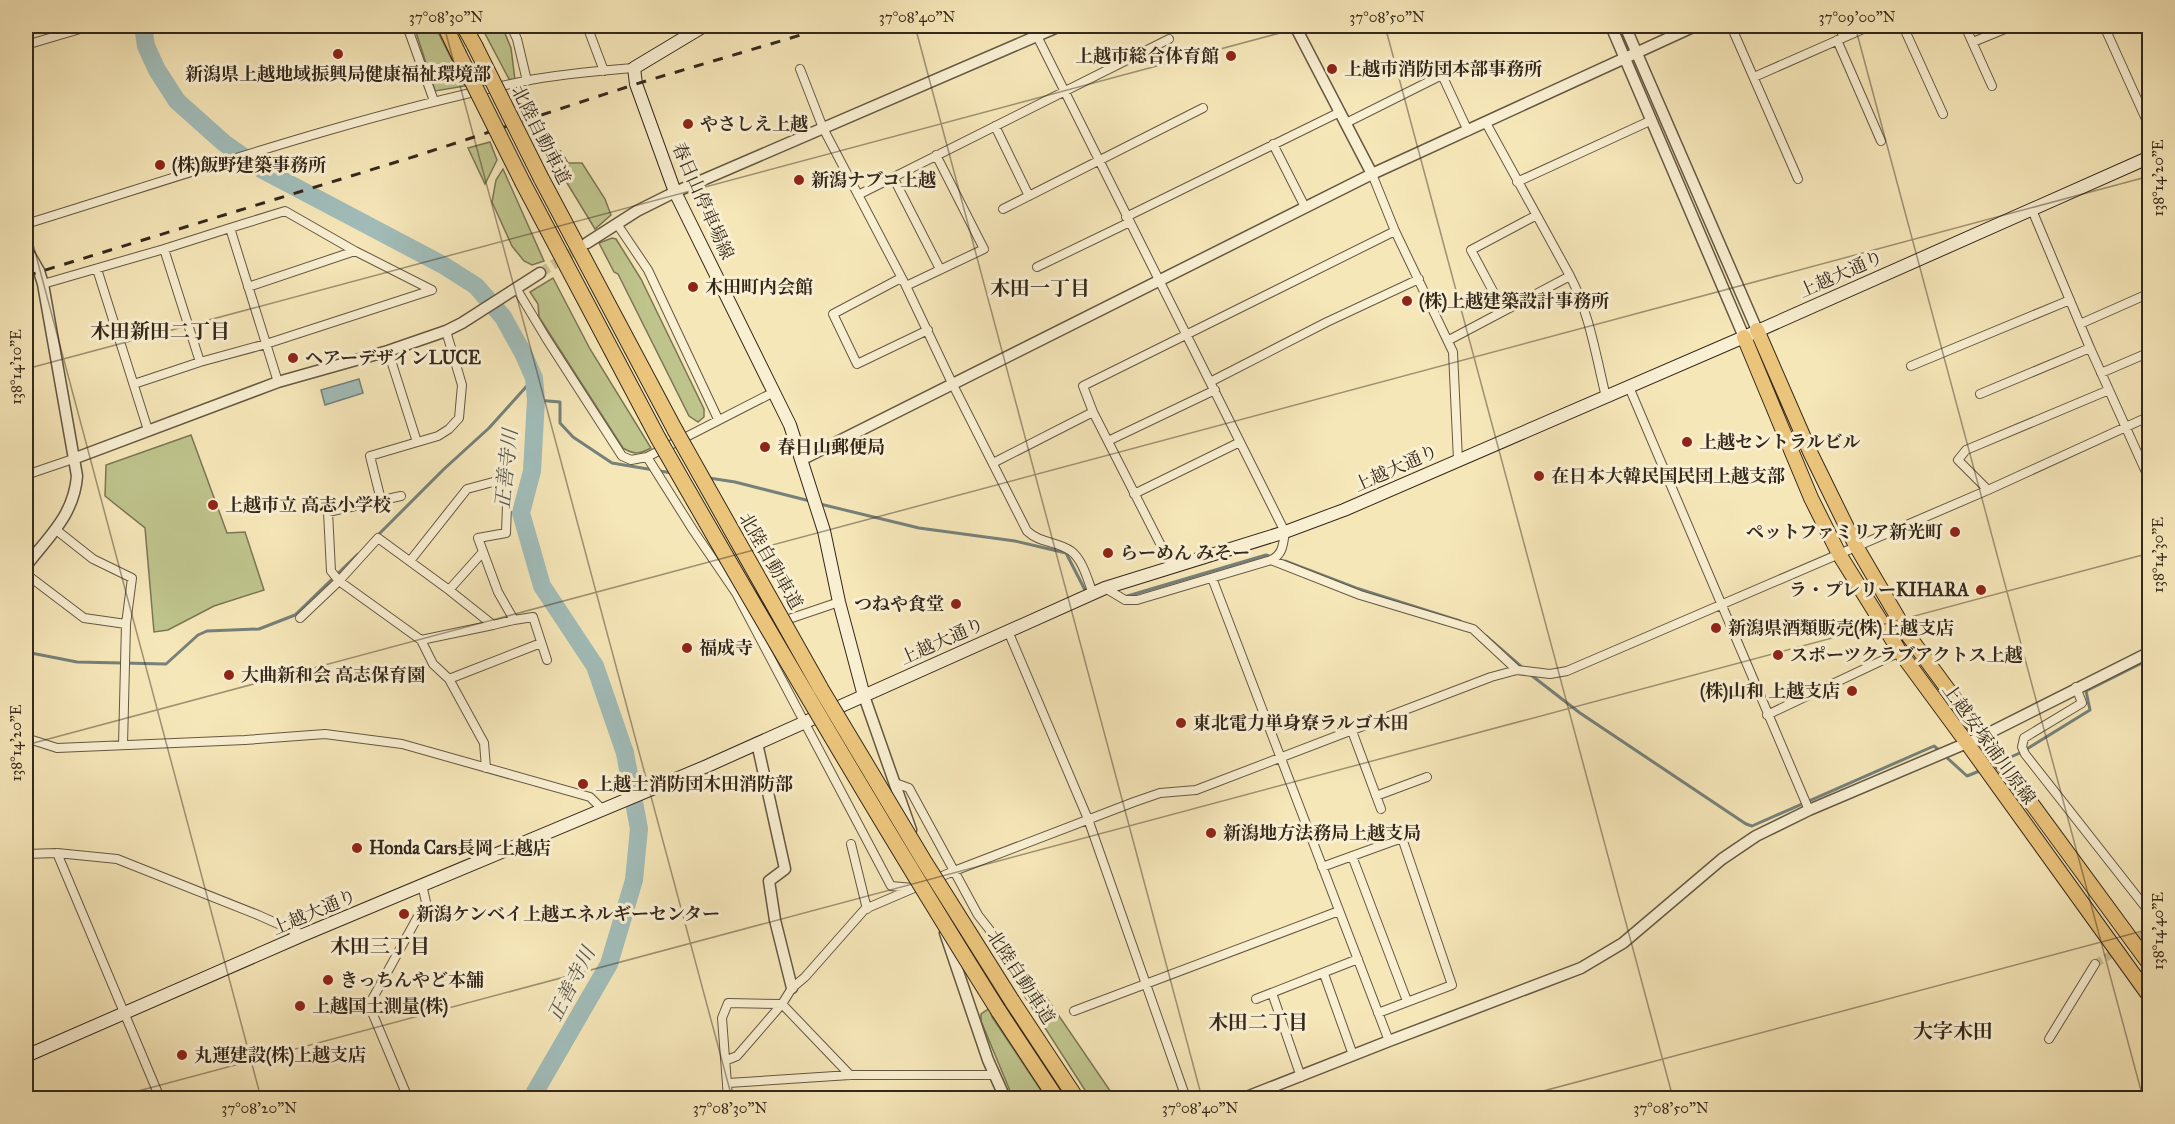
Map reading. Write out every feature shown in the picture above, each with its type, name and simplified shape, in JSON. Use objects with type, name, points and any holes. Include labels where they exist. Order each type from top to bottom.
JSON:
[{"type":"highway","name":"北陸自動車道","points":[[444,26],[658,438],[805,694],[910,870],[1056,1098]]},
{"type":"highway","name":"北陸自動車道","points":[[464,26],[541,178],[675,430],[821,689],[924,861],[1076,1098]]},
{"type":"main road","points":[[634,68],[704,26]]},
{"type":"main road","name":"春日山停車場線","points":[[634,68],[636,84],[675,192],[790,425],[824,531],[839,602],[864,696]]},
{"type":"main road","name":"上越大通り","points":[[26,1056],[303,935],[649,791],[1105,588],[1285,532],[1344,510],[1744,337],[2150,157]]},
{"type":"main road","name":"上越安塚浦川原線","points":[[1757,330],[1811,454],[1856,546],[1908,635],[2150,965]]},
{"type":"main road","name":"上越安塚浦川原線","points":[[1744,337],[1811,498],[1839,554],[1900,652],[2150,998]]},
{"type":"street","points":[[26,45],[90,26]]},
{"type":"street","points":[[407,26],[434,101]]},
{"type":"street","points":[[511,26],[517,39],[527,81]]},
{"type":"street","points":[[587,26],[604,71]]},
{"type":"street","points":[[1032,26],[1285,532],[1282,549],[1278,557],[1271,560],[1137,600],[1125,600],[1105,588]]},
{"type":"street","points":[[587,243],[637,211],[675,192],[1060,26]]},
{"type":"street","points":[[1295,26],[1372,174],[1395,231],[1449,340],[1455,368],[1458,460]]},
{"type":"street","points":[[1611,26],[1744,337]]},
{"type":"street","points":[[1625,26],[1757,330]]},
{"type":"street","points":[[801,459],[1372,174],[1695,26]]},
{"type":"street","points":[[1731,26],[1798,179]]},
{"type":"street","points":[[1837,26],[1881,141]]},
{"type":"street","points":[[1754,76],[1870,26]]},
{"type":"street","points":[[1904,26],[1943,114]]},
{"type":"street","points":[[1965,26],[1992,86]]},
{"type":"street","points":[[1973,42],[2012,26]]},
{"type":"street","points":[[2104,26],[2150,128]]},
{"type":"street","points":[[858,195],[1169,39]]},
{"type":"street","points":[[26,224],[434,101],[527,81],[634,68]]},
{"type":"street","points":[[800,69],[823,128],[906,286],[1027,531],[1035,538],[1071,551],[1082,568],[1093,594]]},
{"type":"street","points":[[1346,123],[1442,75],[1468,131]]},
{"type":"street","points":[[1003,209],[1203,108]]},
{"type":"street","points":[[1037,267],[1273,144],[1340,112]]},
{"type":"street","points":[[1517,182],[1652,120]]},
{"type":"street","points":[[1486,123],[1570,276],[1583,307],[1606,397]]},
{"type":"street","points":[[995,126],[1029,196]]},
{"type":"street","points":[[1273,144],[1305,207]]},
{"type":"street","points":[[906,286],[984,249],[936,155]]},
{"type":"street","points":[[893,177],[940,269]]},
{"type":"street","points":[[2032,210],[2090,348],[2149,479]]},
{"type":"street","points":[[43,284],[285,211],[355,251],[432,290],[134,384]]},
{"type":"street","points":[[1503,310],[1471,250],[1536,216]]},
{"type":"street","points":[[617,224],[648,270],[718,419]]},
{"type":"street","points":[[230,228],[278,382]]},
{"type":"street","points":[[1172,567],[1093,412],[1083,386],[1395,231]]},
{"type":"street","points":[[26,248],[39,271],[43,284],[77,476],[73,501],[55,529],[26,566]]},
{"type":"street","points":[[164,249],[200,362]]},
{"type":"street","points":[[249,286],[355,251]]},
{"type":"street","points":[[97,269],[148,430]]},
{"type":"street","points":[[26,475],[278,382],[388,351],[446,331],[462,324],[540,273]]},
{"type":"street","points":[[1449,340],[1570,276]]},
{"type":"street","points":[[901,278],[833,314],[857,364],[928,330]]},
{"type":"street","points":[[1108,441],[1327,322],[1419,279]]},
{"type":"street","points":[[516,288],[622,456],[631,460],[647,457],[774,392]]},
{"type":"street","points":[[2080,324],[2150,293]]},
{"type":"street","points":[[1911,366],[2070,300]]},
{"type":"street","points":[[381,500],[370,456],[438,436],[449,429],[459,418],[462,385],[446,331]]},
{"type":"street","points":[[1980,394],[2090,348]]},
{"type":"street","points":[[388,351],[417,442]]},
{"type":"street","points":[[2101,373],[2150,352]]},
{"type":"street","points":[[1629,387],[1809,810]]},
{"type":"street","points":[[1988,490],[1958,460],[1966,450],[2109,390]]},
{"type":"street","points":[[993,463],[1093,412]]},
{"type":"street","points":[[726,1060],[737,1056],[782,1004],[792,988],[805,977],[867,909],[913,888],[1088,819],[1160,793],[1196,790],[1491,678],[1517,670],[1550,674],[1567,671],[1988,490],[2150,416]]},
{"type":"street","points":[[1134,494],[1240,442]]},
{"type":"street","points":[[647,457],[736,593],[891,886],[913,888]]},
{"type":"street","points":[[410,561],[467,489],[508,478],[506,533],[478,538],[498,592],[514,620]]},
{"type":"street","points":[[401,496],[328,512],[331,571],[339,581],[422,640],[433,664],[449,679],[484,743],[486,768]]},
{"type":"street","points":[[55,529],[93,560],[132,578],[126,624],[123,745]]},
{"type":"street","points":[[300,618],[339,581],[378,538],[493,625]]},
{"type":"street","points":[[449,590],[482,553]]},
{"type":"street","points":[[1271,560],[1360,595],[1473,629],[1517,670]]},
{"type":"street","points":[[26,574],[84,618],[126,624]]},
{"type":"street","points":[[1212,578],[1389,1041]]},
{"type":"street","points":[[756,631],[839,602]]},
{"type":"street","points":[[422,640],[533,617],[547,660]]},
{"type":"street","points":[[1008,631],[1088,819],[1186,1098]]},
{"type":"street","points":[[449,679],[541,643]]},
{"type":"street","points":[[1767,715],[1900,652]]},
{"type":"street","points":[[1244,1098],[1602,958],[1722,859],[1756,836],[1809,810],[1981,737],[2076,687],[2150,652]]},
{"type":"street","points":[[2076,687],[2082,703],[2024,738],[2022,747],[2025,754],[2150,913]]},
{"type":"street","points":[[864,696],[929,882],[973,1020],[1005,1098]]},
{"type":"street","points":[[1352,731],[1380,809]]},
{"type":"street","points":[[26,738],[57,748],[324,734],[402,744],[590,797],[602,809]]},
{"type":"street","points":[[757,744],[785,869],[769,881],[775,920],[792,988]]},
{"type":"street","points":[[1376,796],[1426,777]]},
{"type":"street","points":[[895,783],[909,788],[978,915],[1028,979]]},
{"type":"street","points":[[1322,867],[1402,837],[1452,985],[1378,1013]]},
{"type":"street","points":[[851,844],[867,909]]},
{"type":"street","points":[[26,854],[57,853],[117,859],[303,935]]},
{"type":"street","points":[[57,853],[160,1098]]},
{"type":"street","points":[[1352,856],[1407,1001]]},
{"type":"street","points":[[408,1098],[369,1005],[426,902],[422,885]]},
{"type":"street","points":[[1074,1011],[1339,911]]},
{"type":"street","points":[[1256,999],[1358,959]]},
{"type":"street","points":[[2049,1039],[2095,964]]},
{"type":"street","points":[[1324,974],[1353,1055]]},
{"type":"street","points":[[1272,993],[1301,1077]]},
{"type":"street","points":[[728,1098],[722,1018],[728,1003],[782,1004],[850,1075]]},
{"type":"street","points":[[728,1083],[850,1075],[994,1075]]},
{"type":"green space","points":[[414,26],[435,26],[465,86],[435,91]]},
{"type":"green space","points":[[481,26],[502,26],[511,48],[515,80],[509,79]]},
{"type":"green space","points":[[490,142],[497,160],[485,184],[468,148]]},
{"type":"green space","points":[[552,148],[561,151],[568,163],[582,163],[605,199],[611,215],[595,229],[547,150]]},
{"type":"green space","points":[[503,169],[544,261],[532,265],[524,261],[512,246],[492,202],[496,180]]},
{"type":"green space","points":[[612,238],[616,239],[641,279],[704,409],[704,417],[698,422],[689,416],[618,274],[614,272],[599,243]]},
{"type":"green space","points":[[553,278],[590,349],[651,448],[644,452],[630,452],[623,448],[539,317],[538,304],[530,292]]},
{"type":"green space","points":[[191,435],[227,533],[245,532],[264,590],[214,606],[168,630],[154,632],[145,528],[105,496],[106,465]]},
{"type":"green space","points":[[1042,991],[1115,1098],[1090,1098],[1022,992]]},
{"type":"green space","points":[[990,1008],[992,1017],[1046,1098],[1013,1098],[981,1021],[981,1014]]},
{"type":"water","points":[[359,379],[363,393],[325,405],[321,390]]},
{"type":"waterway","name":"正善寺川","points":[[143,26],[146,46],[157,70],[177,101],[224,143],[261,169],[443,265],[476,286],[503,317],[534,378],[536,400],[532,471],[521,513],[542,586],[595,666],[625,753],[639,829],[634,880],[609,964],[535,1092],[534,1098]]},
{"type":"waterway","points":[[378,535],[489,428],[534,378]]},
{"type":"waterway","points":[[536,400],[560,402],[560,423],[573,437],[612,463],[672,473]]},
{"type":"waterway","points":[[709,478],[735,482],[810,501]]},
{"type":"waterway","points":[[820,504],[919,528],[1015,541],[1066,553],[1085,590],[1088,591]]},
{"type":"waterway","points":[[26,652],[77,662],[166,664],[198,635],[207,631],[259,629],[295,615],[358,554]]},
{"type":"waterway","points":[[1124,597],[1266,555],[1273,557]]},
{"type":"waterway","points":[[1285,561],[1356,588],[1460,621]]},
{"type":"waterway","points":[[1486,636],[1524,669]]},
{"type":"waterway","points":[[2004,760],[2022,752],[2090,710],[2086,691],[2150,659]]},
{"type":"waterway","points":[[1531,675],[1580,713],[1752,826],[1934,746],[1939,750]]},
{"type":"waterway","points":[[1944,755],[1967,776],[1982,770]]},
{"type":"tunnel","points":[[540,273],[584,245]]},
{"type":"tunnel","points":[[2095,964],[2150,931]]},
{"type":"railway","points":[[26,276],[416,156],[636,84],[831,26]]},
{"type":"place","name":"新潟県上越地域振興局健康福祉環境部","points":[[338,54]]},
{"type":"place","name":"上越市総合体育館","points":[[1231,56]]},
{"type":"place","name":"上越市消防団本部事務所","points":[[1332,69]]},
{"type":"place","name":"やさしえ上越","points":[[688,124]]},
{"type":"place","name":"(株)飯野建築事務所","points":[[160,165]]},
{"type":"place","name":"新潟ナブコ上越","points":[[799,180]]},
{"type":"place","name":"木田町内会館","points":[[693,287]]},
{"type":"place","name":"(株)上越建築設計事務所","points":[[1407,301]]},
{"type":"place","name":"ヘアーデザインLUCE","points":[[293,358]]},
{"type":"place","name":"上越セントラルビル","points":[[1687,442]]},
{"type":"place","name":"春日山郵便局","points":[[765,447]]},
{"type":"place","name":"在日本大韓民国民団上越支部","points":[[1539,476]]},
{"type":"place","name":"上越市立 高志小学校","points":[[213,505]]},
{"type":"place","name":"ペットファミリア新光町","points":[[1955,532]]},
{"type":"place","name":"らーめん みそー","points":[[1108,553]]},
{"type":"place","name":"ラ・プレリーKIHARA","points":[[1981,590]]},
{"type":"place","name":"つねや食堂","points":[[956,604]]},
{"type":"place","name":"新潟県酒類販売(株)上越支店","points":[[1716,628]]},
{"type":"place","name":"福成寺","points":[[687,648]]},
{"type":"place","name":"スポーツクラブアクトス上越","points":[[1778,655]]},
{"type":"place","name":"大曲新和会 高志保育園","points":[[229,675]]},
{"type":"place","name":"(株)山和 上越支店","points":[[1852,691]]},
{"type":"place","name":"東北電力単身寮ラルゴ木田","points":[[1181,723]]},
{"type":"place","name":"上越士消防団木田消防部","points":[[583,784]]},
{"type":"place","name":"新潟地方法務局上越支局","points":[[1211,833]]},
{"type":"place","name":"Honda Cars長岡 上越店","points":[[357,848]]},
{"type":"place","name":"新潟ケンベイ上越エネルギーセンター","points":[[404,914]]},
{"type":"place","name":"きっちんやど本舗","points":[[328,980]]},
{"type":"place","name":"上越国土測量(株)","points":[[300,1006]]},
{"type":"place","name":"丸運建設(株)上越支店","points":[[182,1055]]},
{"type":"district","name":"木田一丁目","points":[[1040,288]]},
{"type":"district","name":"木田新田二丁目","points":[[160,331]]},
{"type":"district","name":"木田三丁目","points":[[380,946]]},
{"type":"district","name":"木田二丁目","points":[[1258,1022]]},
{"type":"district","name":"大字木田","points":[[1953,1031]]}]
